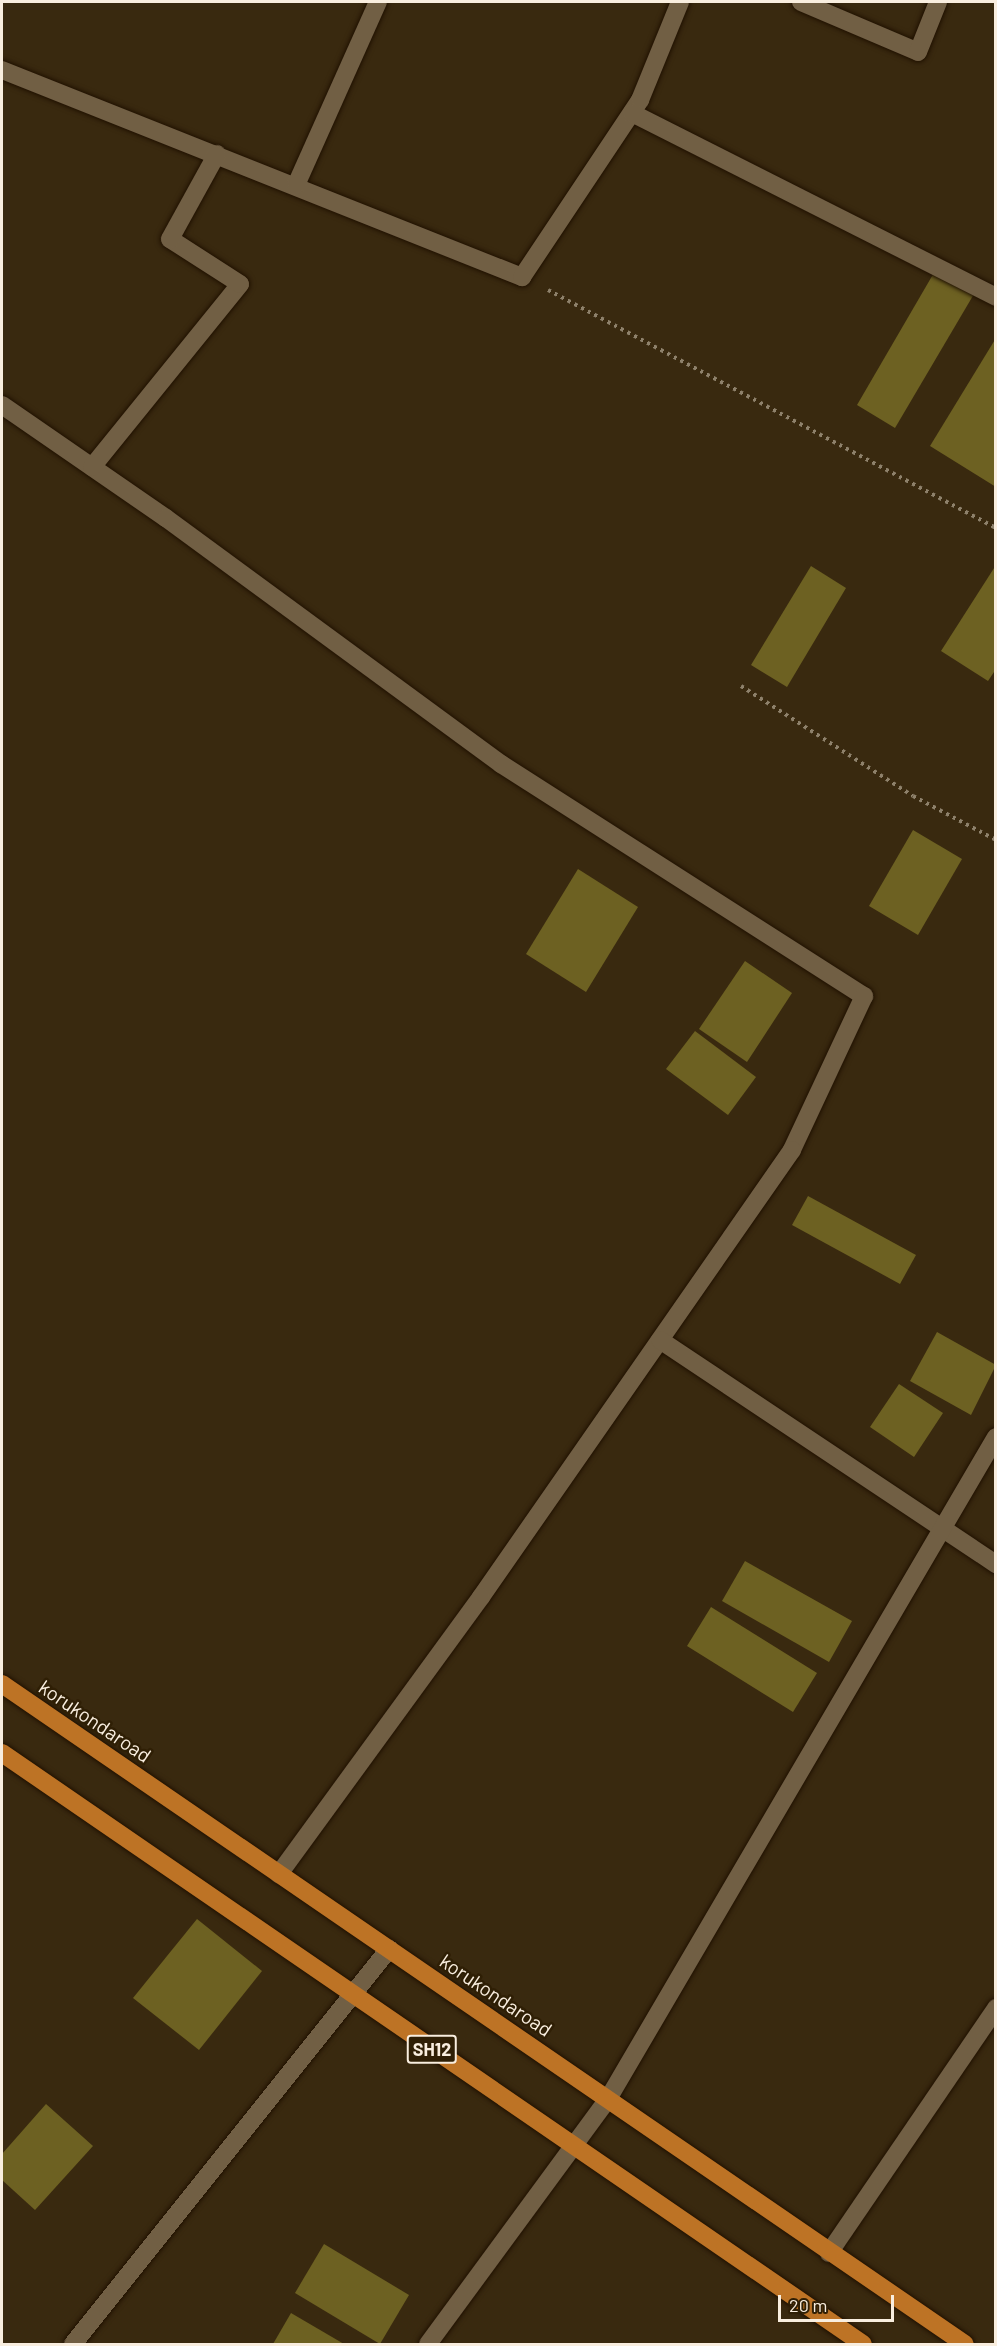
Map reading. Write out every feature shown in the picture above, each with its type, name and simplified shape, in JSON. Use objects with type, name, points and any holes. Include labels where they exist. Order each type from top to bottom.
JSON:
[{"type":"main road","name":"korukondaroad","points":[[3,1687],[608,2099],[829,2253],[946,2339],[965,2344]]},
{"type":"main road","name":"SH12","points":[[2,1753],[863,2344]]},
{"type":"street","points":[[296,185],[378,2]]},
{"type":"street","points":[[2,69],[522,277],[632,113],[680,2]]},
{"type":"street","points":[[801,2],[918,52],[938,2]]},
{"type":"street","points":[[632,113],[996,297]]},
{"type":"street","points":[[92,467],[240,284],[170,239],[217,154]]},
{"type":"street","points":[[2,405],[92,467],[501,764],[864,996],[792,1150],[660,1340],[279,1874]]},
{"type":"street","points":[[660,1340],[940,1531],[996,1564]]},
{"type":"street","points":[[428,2344],[608,2099],[996,1437]]},
{"type":"street","points":[[73,2344],[389,1949]]},
{"type":"street","points":[[829,2253],[996,2008]]},
{"type":"path","points":[[522,277],[996,528]]},
{"type":"path","points":[[741,686],[913,796],[996,840]]},
{"type":"building","points":[[935,271],[974,294],[895,428],[857,405]]},
{"type":"building","points":[[996,338],[996,487],[930,446]]},
{"type":"building","points":[[996,565],[996,669],[988,681],[941,651]]},
{"type":"building","points":[[811,566],[846,588],[787,687],[751,665]]},
{"type":"building","points":[[913,830],[962,859],[918,935],[869,906]]},
{"type":"building","points":[[578,869],[638,907],[586,992],[526,954]]},
{"type":"building","points":[[745,961],[792,993],[747,1062],[699,1029]]},
{"type":"building","points":[[695,1031],[756,1077],[728,1115],[666,1069]]},
{"type":"building","points":[[808,1196],[916,1255],[900,1284],[792,1225]]},
{"type":"building","points":[[937,1332],[996,1365],[971,1415],[910,1381]]},
{"type":"building","points":[[899,1384],[943,1413],[914,1457],[870,1427]]},
{"type":"building","points":[[745,1561],[852,1621],[829,1662],[722,1601]]},
{"type":"building","points":[[711,1607],[817,1673],[793,1712],[687,1646]]},
{"type":"building","points":[[197,1919],[262,1971],[199,2050],[133,1998]]},
{"type":"building","points":[[46,2104],[93,2146],[35,2210],[2,2180],[2,2154]]},
{"type":"building","points":[[324,2244],[409,2295],[380,2344],[295,2293]]},
{"type":"building","points":[[291,2313],[344,2344],[273,2344]]}]
